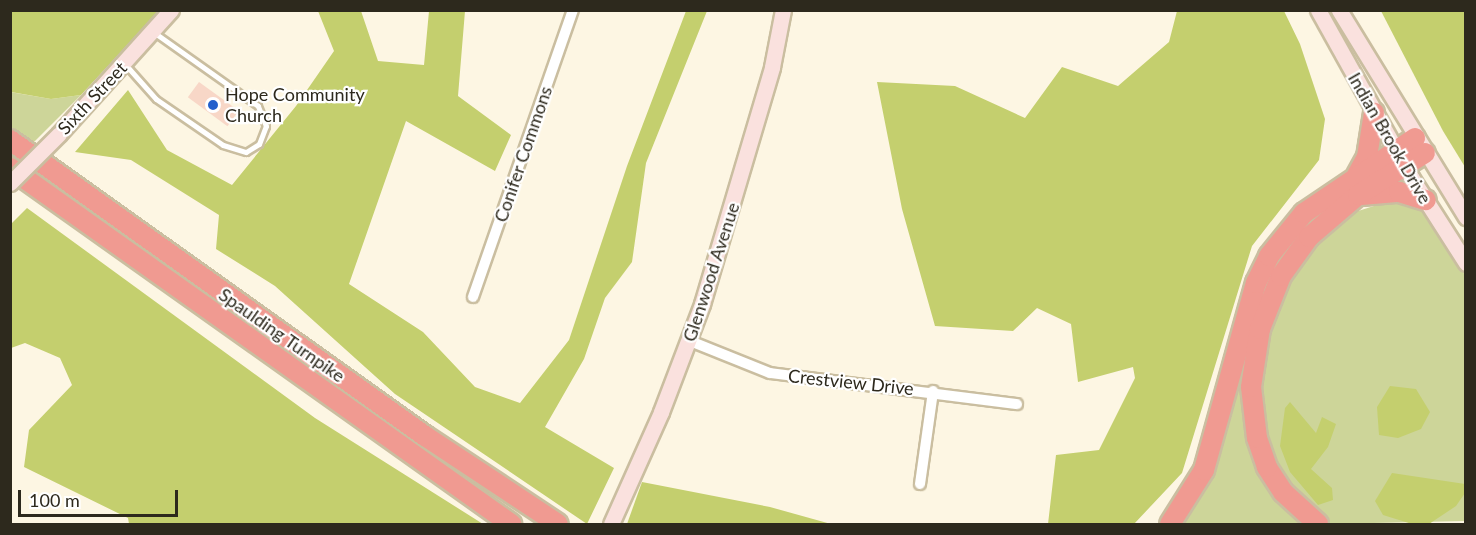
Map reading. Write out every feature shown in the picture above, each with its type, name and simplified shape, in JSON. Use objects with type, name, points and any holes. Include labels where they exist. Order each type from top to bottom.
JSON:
[{"type":"highway","points":[[1318,525],[1293,504],[1267,467],[1254,424],[1252,367],[1264,313],[1291,260],[1357,185],[1366,158],[1374,112]]},
{"type":"highway","name":"Spaulding Turnpike","points":[[10,140],[425,436],[558,525]]},
{"type":"highway","points":[[1170,525],[1204,470],[1252,295],[1269,256],[1304,213],[1357,185],[1420,146]]},
{"type":"highway","name":"Spaulding Turnpike","points":[[10,168],[511,525]]},
{"type":"highway","points":[[1357,185],[1399,192],[1426,200]]},
{"type":"main road","name":"Sixth Street","points":[[10,183],[59,134],[171,10]]},
{"type":"main road","name":"Glenwood Avenue","points":[[611,525],[690,341],[754,131],[783,10]]},
{"type":"main road","name":"Indian Brook Drive","points":[[1318,10],[1400,157],[1466,263]]},
{"type":"main road","name":"Indian Brook Drive","points":[[1339,10],[1420,146],[1466,217]]},
{"type":"street","name":"Conifer Commons","points":[[472,297],[573,10]]},
{"type":"street","name":"Crestview Drive","points":[[690,341],[770,373],[933,391],[1017,404]]},
{"type":"street","points":[[920,484],[933,391]]},
{"type":"lane","points":[[124,63],[156,99],[231,150],[253,150],[265,130],[262,111],[153,32]]},
{"type":"green space","points":[[10,11],[159,11],[81,95],[51,99],[11,92]]},
{"type":"green space","points":[[318,11],[361,11],[378,61],[424,65],[429,11],[465,11],[458,96],[511,135],[495,171],[406,121],[349,284],[423,332],[475,387],[520,403],[569,340],[627,166],[686,11],[707,11],[646,163],[632,262],[605,298],[584,359],[545,427],[614,468],[587,524],[395,394],[275,286],[216,249],[219,215],[131,160],[75,152],[128,90],[167,150],[232,185],[296,106],[334,51]]},
{"type":"green space","points":[[1177,11],[1284,11],[1300,44],[1325,119],[1319,160],[1252,246],[1182,473],[1134,524],[1048,524],[1056,455],[1099,450],[1135,378],[1133,367],[1078,382],[1071,324],[1037,308],[1013,331],[935,326],[902,209],[877,82],[955,86],[1025,118],[1062,67],[1118,86],[1169,42]]},
{"type":"green space","points":[[1381,11],[1465,11],[1465,167],[1443,131]]},
{"type":"green space","points":[[10,92],[51,99],[81,95],[33,143],[11,127]]},
{"type":"green space","points":[[1347,191],[1281,267],[1249,417],[1311,524],[1173,524],[1179,518],[1273,268],[1302,226]]},
{"type":"green space","points":[[1396,199],[1422,209],[1465,275],[1465,521],[1328,524],[1279,477],[1258,411],[1263,348],[1288,281],[1319,238],[1355,212]]},
{"type":"green space","points":[[27,208],[315,418],[483,524],[129,524],[128,518],[24,467],[29,430],[72,385],[60,358],[25,343],[11,348],[11,224]]},
{"type":"green space","points":[[1390,386],[1416,389],[1430,412],[1421,429],[1398,438],[1379,435],[1377,407]]},
{"type":"green space","points":[[1290,402],[1316,433],[1322,417],[1336,424],[1328,447],[1311,469],[1332,488],[1333,500],[1318,505],[1290,472],[1280,446],[1285,408]]},
{"type":"green space","points":[[1392,473],[1465,484],[1465,493],[1456,506],[1429,524],[1412,524],[1383,515],[1375,501]]},
{"type":"green space","points":[[642,482],[770,507],[831,524],[627,524]]},
{"type":"building","name":"Hope Community Church","points":[[199,82],[239,111],[227,126],[188,97]]},
{"type":"place","name":"Hope Community Church","points":[[213,105]]}]
